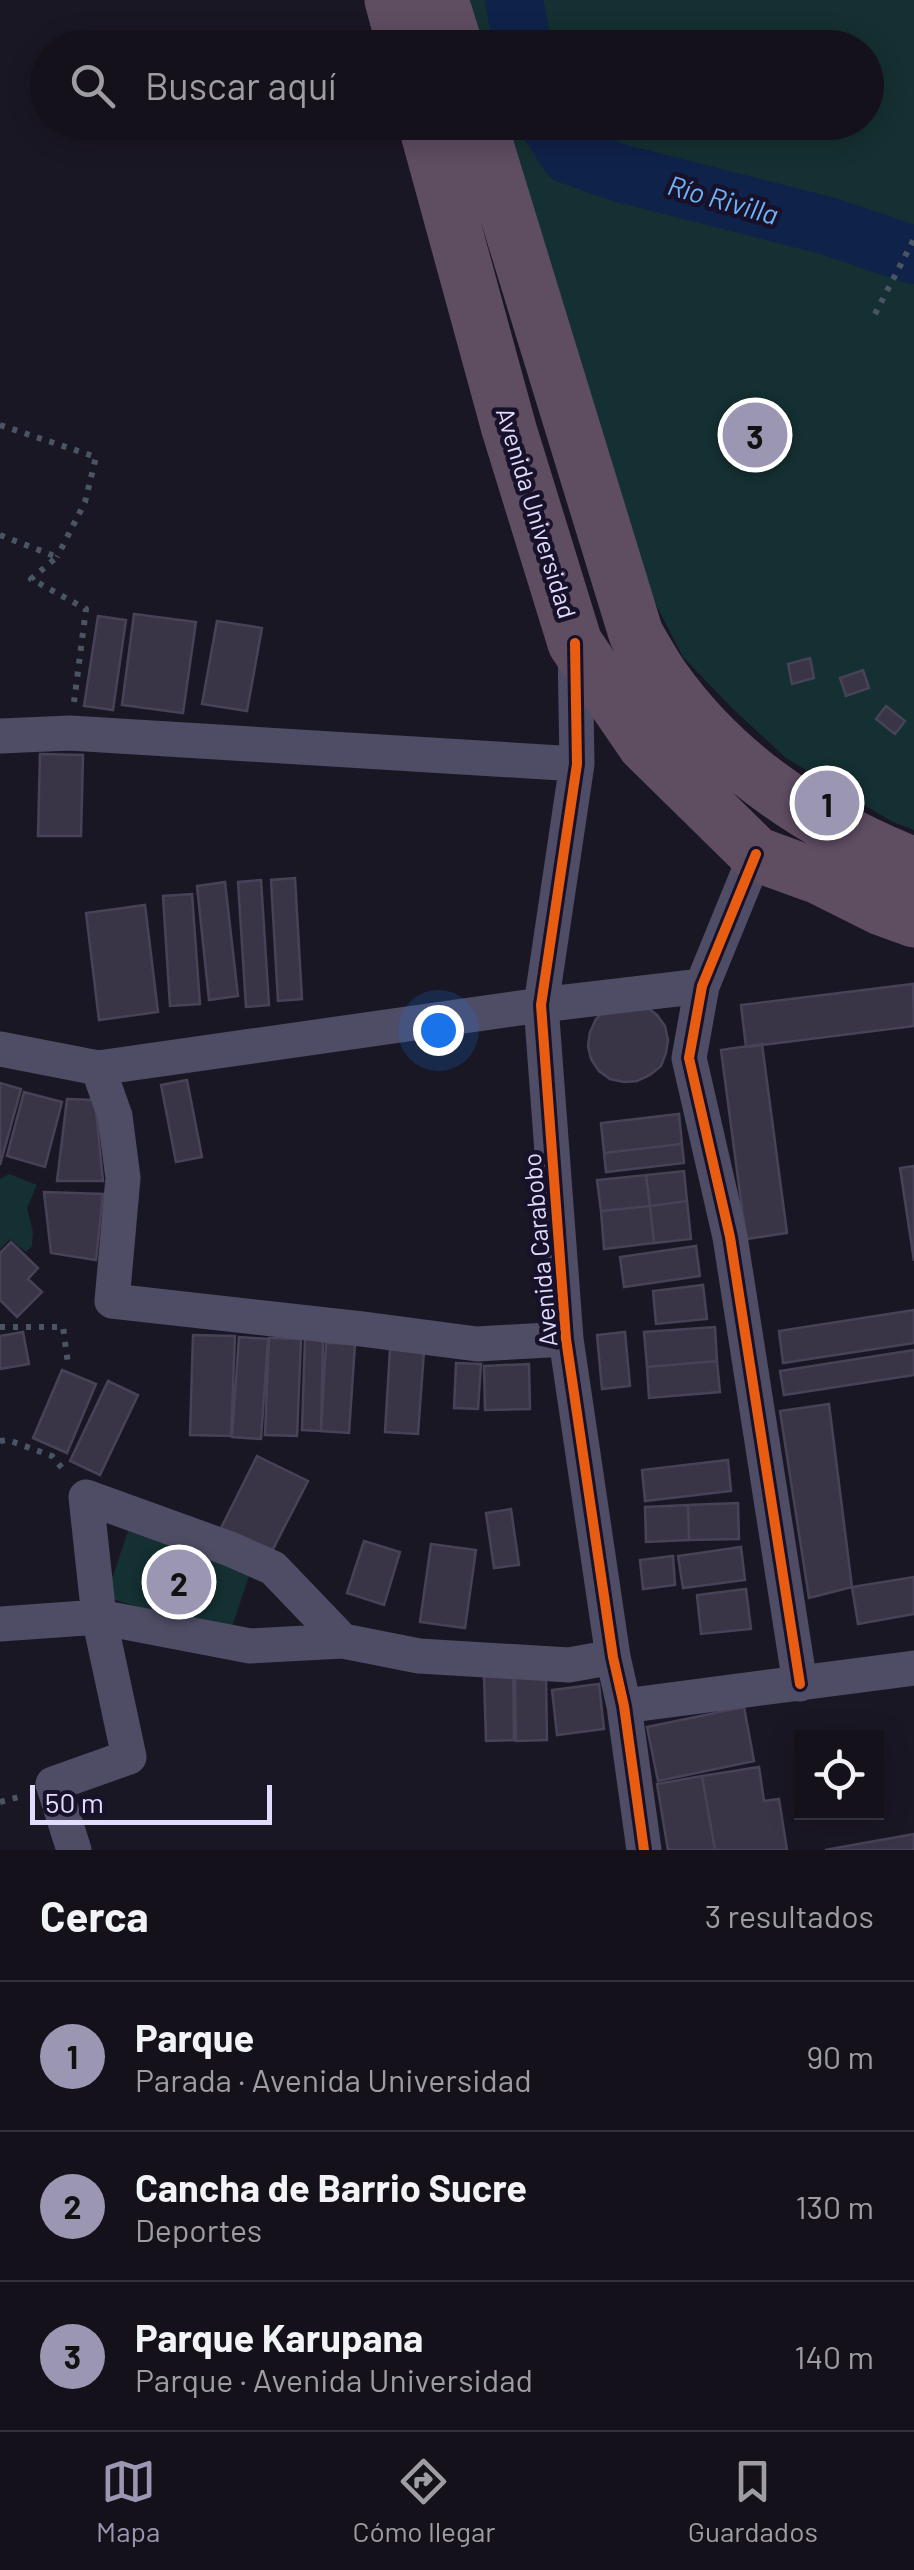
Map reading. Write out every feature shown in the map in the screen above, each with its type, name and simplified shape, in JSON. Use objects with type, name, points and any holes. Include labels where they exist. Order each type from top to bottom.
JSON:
[{"type":"highway","points":[[392,0],[400,30]]},
{"type":"highway","points":[[441,0],[450,30]]},
{"type":"highway","name":"Avenida Universidad","points":[[430,140],[509,429],[575,644],[645,744],[756,854],[819,876],[914,920]]},
{"type":"highway","points":[[485,140],[636,634],[665,681],[712,737],[755,776],[908,877]]},
{"type":"street","name":"Avenida Carabobo","points":[[575,644],[576,764],[540,1006],[566,1339],[644,1850]]},
{"type":"street","points":[[0,736],[70,733],[576,764]]},
{"type":"street","points":[[756,854],[702,986],[688,1058],[730,1237],[800,1684]]},
{"type":"street","points":[[0,1050],[98,1068],[702,986]]},
{"type":"street","points":[[98,1068],[115,1116],[123,1178],[112,1301],[477,1344],[566,1339]]},
{"type":"street","points":[[74,1850],[53,1784],[129,1757],[98,1617],[86,1497],[273,1568],[343,1641]]},
{"type":"street","points":[[0,1624],[98,1617],[250,1646],[343,1641],[419,1656],[569,1665],[612,1657]]},
{"type":"street","points":[[624,1706],[914,1668]]},
{"type":"path","points":[[875,314],[914,240]]},
{"type":"path","points":[[0,425],[96,457],[85,502],[57,557],[31,579],[86,609],[70,733]]},
{"type":"path","points":[[0,534],[57,557]]},
{"type":"path","points":[[0,1326],[64,1327],[68,1364]]},
{"type":"path","points":[[0,1441],[8,1440],[52,1456],[86,1497]]},
{"type":"green space","points":[[467,0],[914,0],[914,830],[893,822],[786,758],[683,657],[651,595],[503,140],[884,140],[884,30],[474,30]]},
{"type":"green space","points":[[9,1174],[37,1185],[27,1208],[33,1232],[32,1246],[26,1252],[10,1239],[0,1249],[0,1179]]},
{"type":"green space","points":[[129,1528],[252,1567],[229,1636],[106,1597]]},
{"type":"building","points":[[134,614],[196,622],[183,713],[122,705]]},
{"type":"building","points":[[98,616],[126,620],[113,710],[84,706]]},
{"type":"building","points":[[217,621],[262,628],[247,711],[202,704]]},
{"type":"building","points":[[810,658],[814,678],[792,684],[788,664]]},
{"type":"building","points":[[863,670],[869,688],[846,696],[840,678]]},
{"type":"building","points":[[886,706],[905,721],[895,734],[876,719]]},
{"type":"building","points":[[40,754],[83,755],[81,836],[38,836]]},
{"type":"building","points":[[295,878],[302,999],[278,1001],[271,880]]},
{"type":"building","points":[[261,880],[269,1005],[246,1007],[238,882]]},
{"type":"building","points":[[225,882],[238,996],[209,1000],[197,886]]},
{"type":"building","points":[[192,894],[200,1004],[170,1006],[163,896]]},
{"type":"building","points":[[145,905],[158,1012],[99,1020],[86,913]]},
{"type":"building","points":[[913,984],[914,1026],[746,1047],[741,1005]]},
{"type":"building","points":[[645,1006],[665,1026],[668,1040],[661,1066],[637,1081],[610,1079],[591,1059],[588,1046],[596,1019],[606,1010]]},
{"type":"building","points":[[762,1044],[787,1233],[746,1239],[721,1050]]},
{"type":"building","points":[[187,1080],[202,1157],[176,1162],[161,1085]]},
{"type":"building","points":[[0,1083],[21,1089],[0,1165]]},
{"type":"building","points":[[24,1092],[62,1102],[45,1167],[7,1156]]},
{"type":"building","points":[[67,1099],[95,1100],[103,1181],[57,1181]]},
{"type":"building","points":[[679,1114],[682,1144],[604,1153],[601,1123]]},
{"type":"building","points":[[682,1144],[684,1163],[606,1172],[604,1153]]},
{"type":"building","points":[[914,1166],[914,1261],[900,1168]]},
{"type":"building","points":[[684,1171],[687,1201],[650,1206],[646,1175]]},
{"type":"building","points":[[646,1175],[650,1206],[601,1211],[597,1180]]},
{"type":"building","points":[[44,1192],[103,1194],[96,1260],[51,1253]]},
{"type":"building","points":[[687,1201],[691,1239],[654,1243],[650,1206]]},
{"type":"building","points":[[650,1206],[654,1243],[604,1249],[601,1211]]},
{"type":"building","points":[[11,1242],[38,1268],[28,1279],[42,1292],[17,1317],[0,1300],[0,1253]]},
{"type":"building","points":[[696,1246],[700,1276],[624,1287],[620,1257]]},
{"type":"building","points":[[703,1285],[707,1319],[656,1324],[653,1291]]},
{"type":"building","points":[[914,1310],[914,1343],[783,1363],[779,1331]]},
{"type":"building","points":[[715,1327],[717,1361],[647,1367],[644,1332]]},
{"type":"building","points":[[23,1332],[29,1364],[0,1369],[0,1336]]},
{"type":"building","points":[[625,1332],[630,1386],[602,1389],[597,1335]]},
{"type":"building","points":[[193,1335],[235,1336],[231,1436],[190,1435]]},
{"type":"building","points":[[239,1337],[268,1339],[261,1439],[232,1437]]},
{"type":"building","points":[[305,1337],[323,1338],[321,1431],[302,1430]]},
{"type":"building","points":[[269,1338],[301,1339],[297,1436],[265,1435]]},
{"type":"building","points":[[326,1343],[355,1344],[349,1433],[321,1431]]},
{"type":"building","points":[[390,1349],[424,1351],[418,1434],[385,1432]]},
{"type":"building","points":[[914,1350],[914,1375],[784,1395],[780,1371]]},
{"type":"building","points":[[717,1361],[720,1392],[649,1398],[647,1367]]},
{"type":"building","points":[[456,1363],[481,1364],[478,1409],[454,1408]]},
{"type":"building","points":[[529,1364],[530,1409],[485,1410],[484,1366]]},
{"type":"building","points":[[62,1370],[96,1384],[67,1453],[33,1438]]},
{"type":"building","points":[[108,1381],[138,1395],[100,1475],[70,1461]]},
{"type":"building","points":[[829,1404],[852,1587],[809,1598],[780,1411]]},
{"type":"building","points":[[257,1456],[308,1481],[271,1553],[221,1528]]},
{"type":"building","points":[[728,1460],[731,1491],[645,1501],[642,1470]]},
{"type":"building","points":[[738,1503],[739,1539],[689,1540],[688,1505]]},
{"type":"building","points":[[688,1505],[689,1540],[646,1542],[645,1507]]},
{"type":"building","points":[[511,1509],[519,1565],[494,1568],[486,1513]]},
{"type":"building","points":[[364,1541],[400,1552],[384,1605],[347,1593]]},
{"type":"building","points":[[431,1544],[476,1550],[465,1628],[420,1622]]},
{"type":"building","points":[[741,1547],[745,1580],[683,1588],[678,1556]]},
{"type":"building","points":[[673,1556],[675,1585],[643,1589],[640,1560]]},
{"type":"building","points":[[914,1577],[914,1614],[858,1624],[852,1587]]},
{"type":"building","points":[[746,1589],[751,1629],[701,1634],[697,1595]]},
{"type":"building","points":[[513,1674],[514,1740],[486,1741],[484,1675]]},
{"type":"building","points":[[515,1677],[546,1677],[547,1740],[516,1741]]},
{"type":"building","points":[[599,1684],[604,1729],[557,1735],[552,1690]]},
{"type":"building","points":[[744,1707],[754,1761],[658,1781],[647,1727]]},
{"type":"building","points":[[759,1767],[764,1801],[779,1799],[787,1850],[715,1850],[702,1776]]},
{"type":"building","points":[[702,1776],[715,1850],[668,1850],[657,1784]]},
{"type":"building","points":[[914,1834],[914,1850],[825,1850]]},
{"type":"waterway","name":"Río Rivilla","points":[[514,0],[520,30]]},
{"type":"waterway","name":"Río Rivilla","points":[[559,140],[569,155],[620,173],[828,226],[914,255]]},
{"type":"cycle path","points":[[575,643],[577,764],[541,1005],[566,1339],[644,1850]]},
{"type":"cycle path","points":[[756,854],[702,986],[689,1058],[730,1237],[800,1684]]},
{"type":"place","name":"Parque Karupana","points":[[755,435]]},
{"type":"place","name":"Parque","points":[[827,803]]},
{"type":"place","name":"Cancha de Barrio Sucre","points":[[179,1582]]}]
